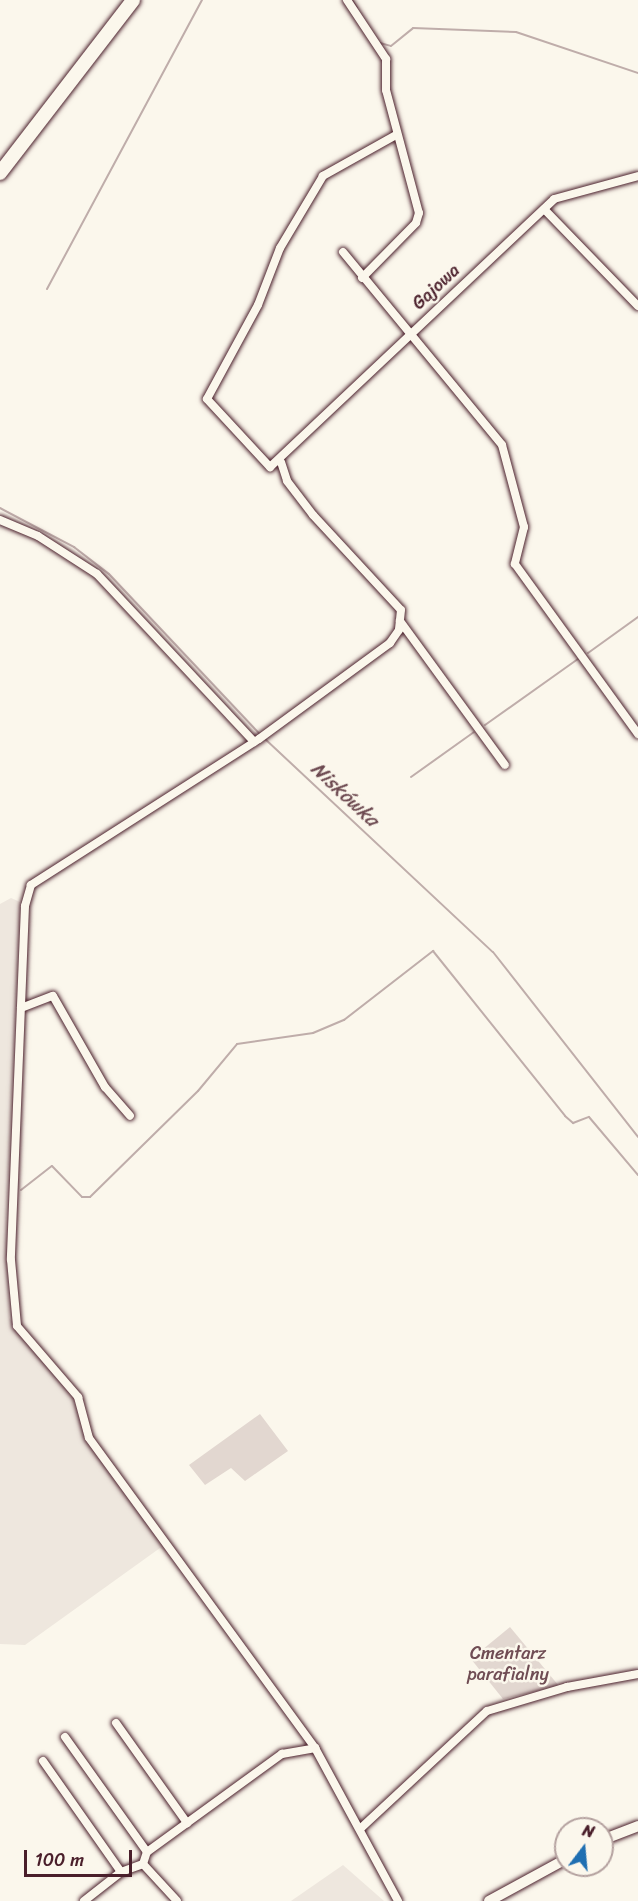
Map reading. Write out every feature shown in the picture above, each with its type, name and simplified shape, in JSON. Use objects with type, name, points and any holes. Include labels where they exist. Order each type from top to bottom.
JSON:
[{"type":"main road","points":[[0,173],[133,0]]},
{"type":"street","points":[[347,0],[386,59],[386,90],[396,135],[419,213],[416,223],[362,278]]},
{"type":"street","points":[[396,135],[323,176],[280,248],[258,304],[207,399],[270,467],[281,462],[287,481],[313,515],[401,610],[400,621],[390,643],[270,731],[35,880],[26,900],[11,1260],[17,1326],[78,1397],[90,1438],[315,1748],[362,1827],[398,1901]]},
{"type":"street","name":"Gajowa","points":[[281,462],[409,336],[554,199],[638,176]]},
{"type":"street","points":[[544,209],[638,306]]},
{"type":"street","points":[[343,252],[409,336],[502,445],[524,527],[515,564],[638,734]]},
{"type":"street","points":[[0,520],[38,536],[97,574],[257,740]]},
{"type":"street","points":[[400,621],[505,765]]},
{"type":"street","points":[[21,1008],[53,996],[105,1088],[130,1116]]},
{"type":"street","points":[[362,1827],[487,1711],[567,1687],[638,1674]]},
{"type":"street","points":[[116,1723],[187,1822]]},
{"type":"street","points":[[65,1737],[147,1852]]},
{"type":"street","points":[[143,1864],[147,1852],[282,1754],[315,1748]]},
{"type":"street","points":[[43,1761],[121,1872]]},
{"type":"street","points":[[614,1835],[638,1826]]},
{"type":"street","points":[[84,1901],[121,1872],[143,1864]]},
{"type":"street","points":[[143,1864],[177,1901]]},
{"type":"street","points":[[489,1901],[554,1866]]},
{"type":"shaded area","points":[[11,898],[20,902],[6,1219],[9,1318],[72,1395],[86,1436],[170,1554],[160,1548],[25,1645],[0,1644],[0,904]]},
{"type":"shaded area","points":[[343,1865],[384,1901],[291,1901]]},
{"type":"green space","points":[[260,1414],[288,1451],[245,1481],[231,1468],[205,1485],[189,1465]]},
{"type":"green space","name":"Cmentarz parafialny","points":[[510,1627],[559,1686],[503,1699],[471,1659]]},
{"type":"waterway","points":[[47,289],[202,0]]},
{"type":"waterway","points":[[352,0],[357,8]]},
{"type":"waterway","points":[[380,43],[391,46],[413,28],[516,32],[638,73]]},
{"type":"waterway","name":"Niskówka","points":[[0,508],[74,547],[109,574],[260,734]]},
{"type":"waterway","points":[[588,653],[638,617]]},
{"type":"waterway","points":[[485,725],[578,659]]},
{"type":"waterway","points":[[411,777],[474,732]]},
{"type":"waterway","name":"Niskówka","points":[[264,738],[493,952],[638,1137]]},
{"type":"waterway","points":[[21,1190],[52,1166],[82,1197],[90,1197],[198,1091],[237,1044],[313,1033],[344,1020],[433,951],[565,1116],[573,1123],[589,1117],[638,1175]]}]
